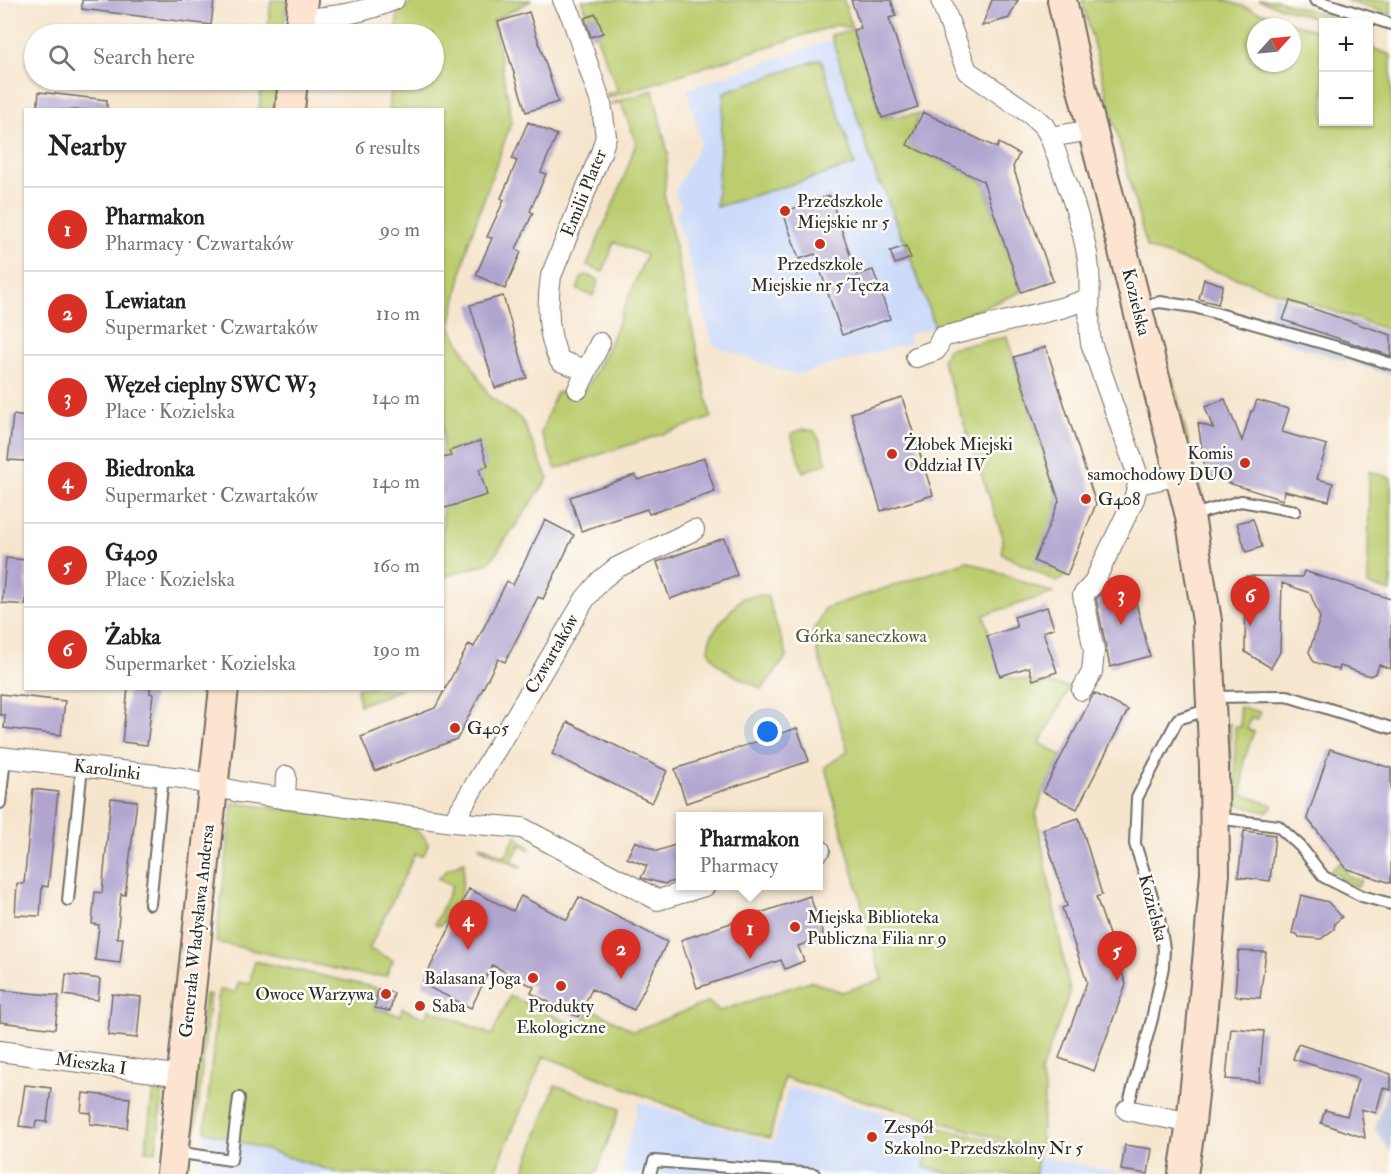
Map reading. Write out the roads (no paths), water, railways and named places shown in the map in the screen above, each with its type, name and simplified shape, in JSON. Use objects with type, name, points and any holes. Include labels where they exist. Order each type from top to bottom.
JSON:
[{"type":"street","points":[[301,18],[326,18],[367,11],[394,0]]},
{"type":"street","name":"Emilii Plater","points":[[563,0],[571,15],[601,103],[606,135],[551,276],[548,298],[554,350],[560,361],[586,370]]},
{"type":"street","points":[[941,0],[967,71],[1033,117],[1044,126],[1050,137],[1064,174],[1084,243],[1089,269],[1088,322],[1091,343],[1136,470],[1138,484],[1134,499],[1093,584],[1083,595],[1094,651],[1092,672],[1082,690]]},
{"type":"street","name":"Kozielska","points":[[1062,0],[1092,130],[1190,516],[1206,610],[1216,818],[1211,921],[1191,1123],[1183,1174]]},
{"type":"street","points":[[290,108],[292,90]]},
{"type":"street","points":[[1050,137],[1092,130]]},
{"type":"street","points":[[916,357],[936,350],[942,337],[1089,299]]},
{"type":"street","points":[[578,389],[600,343]]},
{"type":"street","points":[[1138,484],[1180,475]]},
{"type":"street","name":"Czwartaków","points":[[453,822],[585,599],[601,580],[616,568],[694,531]]},
{"type":"street","name":"Generała Władysława Andersa","points":[[172,1163],[224,690]]},
{"type":"street","name":"Karolinki","points":[[2,758],[163,776],[212,786]]},
{"type":"street","points":[[285,799],[286,776]]},
{"type":"street","points":[[212,786],[285,799],[453,822],[522,828],[658,900],[689,890]]},
{"type":"street","name":"Mieszka I","points":[[0,1051],[182,1076]]},
{"type":"street","name":"Kozielska","points":[[1127,1110],[1191,1123]]},
{"type":"lane","points":[[1315,0],[1391,24]]},
{"type":"lane","points":[[1137,308],[1160,302],[1194,307],[1391,364]]},
{"type":"lane","points":[[1190,516],[1241,501],[1295,511]]},
{"type":"lane","points":[[1212,702],[1287,696],[1391,728]]},
{"type":"lane","name":"Kozielska","points":[[1127,1110],[1152,1019],[1163,967],[1164,949],[1159,918],[1135,844],[1137,798],[1178,719],[1212,702]]},
{"type":"lane","points":[[0,803],[2,758]]},
{"type":"lane","points":[[68,900],[82,767]]},
{"type":"lane","points":[[150,904],[163,776]]},
{"type":"lane","points":[[1216,818],[1278,826],[1300,846],[1324,877],[1362,896],[1391,904]]},
{"type":"lane","points":[[172,1163],[231,1160],[239,1098]]},
{"type":"lane","points":[[650,1174],[654,1161],[814,1174]]},
{"type":"place","name":"Przedszkole Miejskie nr 5","points":[[785,211]]},
{"type":"place","name":"Przedszkole Miejskie nr 5 Tęcza","points":[[820,244]]},
{"type":"place","name":"Żłobek Miejski Oddział IV","points":[[892,454]]},
{"type":"place","name":"Komis samochodowy DUO","points":[[1245,463]]},
{"type":"place","name":"G408","points":[[1086,499]]},
{"type":"place","name":"Węzeł cieplny SWC W3","points":[[1121,625]]},
{"type":"place","name":"Żabka","points":[[1250,626]]},
{"type":"place","name":"G405","points":[[455,728]]},
{"type":"place","name":"Miejska Biblioteka Publiczna Filia nr 9","points":[[795,927]]},
{"type":"place","name":"Biedronka","points":[[468,950]]},
{"type":"place","name":"Pharmakon","points":[[750,959]]},
{"type":"place","name":"Balasana Joga","points":[[533,978]]},
{"type":"place","name":"Lewiatan","points":[[621,979]]},
{"type":"place","name":"G409","points":[[1117,981]]},
{"type":"place","name":"Produkty Ekologiczne","points":[[561,986]]},
{"type":"place","name":"Owoce Warzywa","points":[[386,994]]},
{"type":"place","name":"Saba","points":[[420,1006]]},
{"type":"place","name":"Zespół Szkolno-Przedszkolny Nr 5","points":[[872,1137]]},
{"type":"park label","name":"Górka saneczkowa","points":[[861,636]]}]
